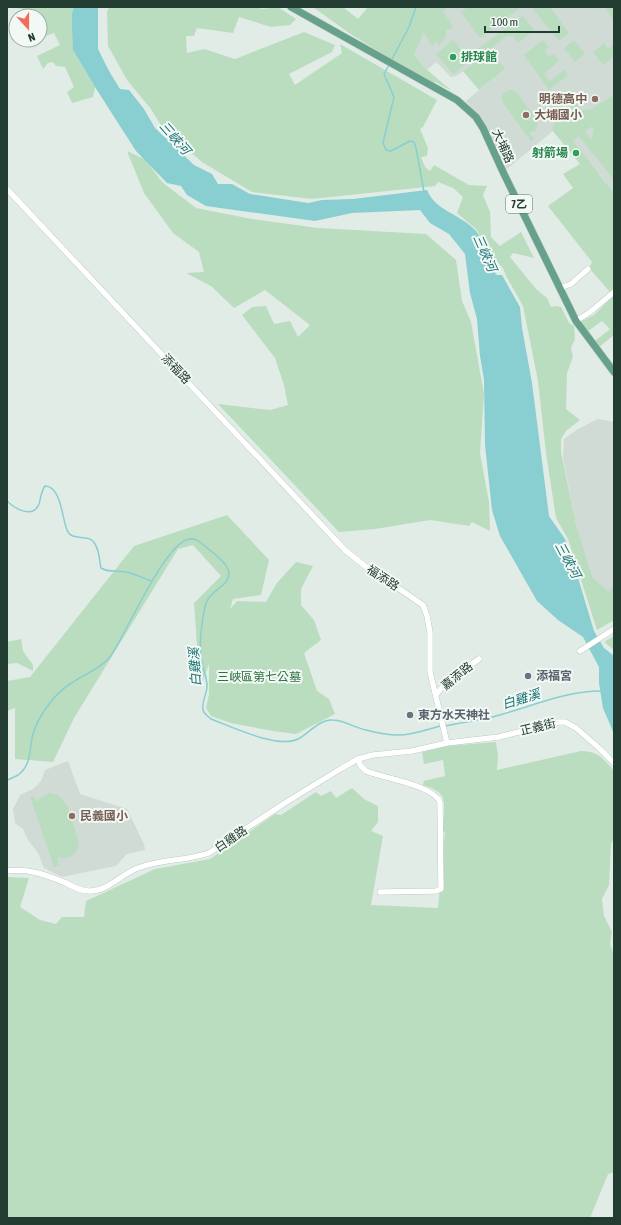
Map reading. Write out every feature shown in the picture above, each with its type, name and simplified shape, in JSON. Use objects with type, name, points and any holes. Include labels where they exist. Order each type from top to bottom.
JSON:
[{"type":"main road","name":"大埔路","points":[[291,7],[457,100],[476,117],[483,128],[576,321],[614,372]]},
{"type":"street","name":"添福路","points":[[7,189],[345,550]]},
{"type":"street","points":[[560,288],[571,284],[588,269]]},
{"type":"street","points":[[576,321],[590,312],[614,292]]},
{"type":"street","name":"福添路","points":[[345,550],[381,579],[423,605],[430,632],[430,672],[436,695]]},
{"type":"street","points":[[580,651],[614,630]]},
{"type":"street","name":"嘉添路","points":[[436,695],[440,688],[450,679],[479,659]]},
{"type":"street","points":[[436,695],[447,744]]},
{"type":"street","name":"正義街","points":[[447,744],[499,737],[549,723],[565,722],[576,728],[614,763]]},
{"type":"street","name":"白雞路","points":[[7,871],[18,870],[37,872],[82,891],[100,890],[138,868],[194,858],[216,850],[282,805],[358,759],[373,755],[412,751],[447,744]]},
{"type":"street","points":[[358,759],[360,765],[366,771],[414,785],[435,795],[440,802],[441,889],[436,891],[380,892]]},
{"type":"shaded area","name":"明德高中","points":[[444,7],[604,7],[614,22],[614,43],[608,48],[614,56],[614,193],[599,173],[591,177],[553,131],[507,169],[480,119],[466,101],[505,69],[492,53],[456,76],[451,77],[436,62],[427,70],[414,55],[424,33]]},
{"type":"shaded area","points":[[598,419],[614,422],[614,584],[609,593],[593,578],[576,524],[563,458],[564,439],[578,429]]},
{"type":"shaded area","name":"民義國小","points":[[68,761],[80,794],[127,809],[144,844],[145,850],[127,854],[116,866],[62,877],[44,868],[38,853],[28,840],[23,829],[15,823],[13,809],[20,795],[33,789],[41,781],[45,770]]},
{"type":"green space","points":[[7,7],[74,7],[72,13],[73,50],[95,87],[93,97],[72,103],[67,92],[74,87],[65,67],[56,66],[53,62],[48,63],[43,69],[37,56],[60,45],[54,33],[48,35],[48,8]]},
{"type":"green space","points":[[109,7],[261,7],[261,9],[278,7],[296,19],[290,25],[271,27],[239,17],[233,33],[197,28],[194,36],[186,36],[187,53],[204,49],[235,59],[304,32],[335,45],[332,52],[289,74],[295,85],[342,53],[340,44],[437,100],[423,127],[420,129],[428,148],[427,156],[421,157],[425,167],[430,171],[434,165],[469,185],[487,186],[483,195],[490,212],[491,237],[500,246],[521,232],[534,258],[513,253],[510,257],[536,289],[547,298],[551,307],[561,307],[569,323],[574,326],[575,339],[571,348],[573,357],[567,373],[566,409],[580,420],[566,431],[561,439],[561,452],[576,524],[593,578],[609,592],[614,584],[614,620],[597,630],[568,539],[556,518],[546,453],[538,381],[523,306],[503,268],[487,251],[477,230],[457,213],[463,197],[453,188],[438,182],[435,186],[312,199],[252,192],[202,162],[162,127],[151,109],[127,80],[108,46],[107,12]]},
{"type":"green space","points":[[313,7],[343,7],[358,19],[368,7],[447,7],[443,11],[453,27],[446,31],[446,37],[439,45],[436,41],[432,46],[424,33],[414,55],[427,70],[452,91],[435,82],[432,85],[349,33]]},
{"type":"green space","points":[[468,7],[521,7],[480,38],[461,12]]},
{"type":"green space","points":[[536,7],[550,7],[569,33],[559,41],[533,9]]},
{"type":"green space","points":[[604,7],[614,7],[614,22]]},
{"type":"green space","points":[[523,16],[534,30],[518,43],[512,35],[510,37],[508,35],[490,49],[505,69],[479,90],[463,71],[474,64],[469,55]]},
{"type":"green space","name":"排球館","points":[[453,40],[470,61],[453,74],[436,54]]},
{"type":"green space","points":[[543,40],[549,47],[546,49],[546,55],[549,56],[554,54],[559,61],[544,74],[550,81],[564,70],[568,75],[549,90],[524,55]]},
{"type":"green space","points":[[574,40],[585,54],[575,62],[564,48]]},
{"type":"green space","points":[[604,43],[608,48],[614,43],[614,56],[603,65],[593,52]]},
{"type":"green space","points":[[570,89],[577,98],[574,100],[581,110],[589,110],[614,95],[614,180],[579,136],[573,141],[614,193],[614,288],[610,292],[589,268],[592,262],[548,206],[573,188],[563,174],[580,164],[553,131],[556,121],[571,111],[570,102],[562,103],[563,109],[555,113],[545,100],[551,92],[555,97],[561,93],[562,95]],"holes":[[[592,126],[594,129],[593,133],[592,141],[585,131]]]},
{"type":"green space","points":[[509,90],[517,93],[538,121],[536,130],[529,133],[534,139],[531,141],[503,103],[503,95]]},
{"type":"green space","points":[[127,151],[146,160],[162,182],[196,208],[252,219],[318,228],[426,234],[456,260],[462,301],[471,322],[484,394],[480,453],[489,502],[490,531],[472,522],[469,526],[430,520],[375,529],[339,532],[218,404],[270,410],[288,405],[284,385],[275,358],[242,315],[252,307],[266,306],[274,324],[290,321],[298,337],[310,325],[265,290],[234,308],[211,286],[186,273],[204,272],[199,252],[173,233],[144,193]]},
{"type":"green space","points":[[614,295],[614,335],[599,347],[595,341],[610,329],[602,321],[588,331],[580,322],[594,315]]},
{"type":"green space","name":"三峽區第七公墓","points":[[227,515],[269,560],[261,595],[233,599],[230,609],[237,601],[266,602],[277,583],[296,562],[313,566],[301,589],[301,605],[314,620],[321,640],[304,653],[317,691],[329,699],[335,714],[296,734],[231,723],[211,716],[206,708],[209,694],[209,664],[200,688],[194,603],[221,576],[193,545],[178,549],[74,718],[53,762],[15,759],[15,708],[7,711],[7,681],[30,677],[134,546]]},
{"type":"green space","points":[[614,636],[614,650],[604,642]]},
{"type":"green space","points":[[21,639],[23,651],[33,665],[33,671],[17,663],[7,664],[7,642]]},
{"type":"green space","points":[[496,742],[498,756],[497,770],[581,751],[587,751],[600,756],[614,771],[614,838],[611,844],[609,885],[602,899],[604,916],[612,932],[610,944],[614,956],[614,1172],[608,1174],[590,1218],[7,1218],[7,877],[29,878],[20,907],[40,920],[56,924],[62,917],[84,917],[86,901],[155,869],[210,859],[275,814],[281,815],[316,792],[321,796],[331,791],[336,798],[352,788],[364,799],[378,806],[378,822],[371,831],[383,836],[371,905],[438,908],[445,832],[443,831],[444,803],[442,796],[438,792],[423,785],[424,781],[445,776],[443,760],[424,764],[422,752],[448,746]]},
{"type":"green space","points":[[49,793],[58,795],[67,805],[79,843],[77,851],[72,856],[65,858],[57,857],[59,865],[54,867],[30,797],[34,796],[37,802],[40,798]]},
{"type":"water","name":"三峽河","points":[[74,7],[98,7],[98,49],[120,89],[129,90],[144,109],[155,128],[194,165],[212,174],[218,184],[232,184],[250,194],[308,203],[322,200],[353,199],[427,190],[431,197],[441,207],[468,224],[476,231],[485,251],[499,268],[495,273],[497,275],[502,275],[520,307],[522,328],[532,383],[549,516],[565,539],[594,631],[604,648],[614,656],[614,734],[603,708],[599,683],[599,667],[583,637],[558,620],[537,601],[500,536],[492,510],[485,445],[484,380],[480,356],[477,319],[470,293],[465,254],[449,234],[430,223],[420,210],[352,213],[315,221],[206,206],[187,195],[181,186],[167,183],[136,151],[73,50],[72,13]]},
{"type":"waterway","points":[[392,59],[409,27],[416,7]]},
{"type":"waterway","points":[[389,65],[384,74],[394,97],[383,143],[386,150],[391,151],[410,141],[414,142],[424,192]]},
{"type":"waterway","points":[[7,501],[24,511],[33,511],[39,504],[45,486],[50,487],[58,497],[65,525],[69,534],[92,540],[98,550],[101,568],[123,571],[151,581]]},
{"type":"waterway","name":"白雞溪","points":[[7,780],[18,775],[26,766],[34,730],[49,704],[58,693],[97,668],[110,657],[158,571],[169,555],[180,544],[190,539],[199,541],[216,555],[226,566],[229,573],[226,582],[208,599],[202,623],[200,651],[207,687],[203,710],[204,713],[211,719],[255,736],[279,741],[298,739],[319,724],[328,720],[341,721],[362,729],[395,735],[410,734],[441,726]]},
{"type":"waterway","name":"白雞溪","points":[[445,726],[490,718],[548,700],[574,694],[601,691]]},
{"type":"place","name":"排球館","points":[[453,57]]},
{"type":"place","name":"明德高中","points":[[595,99]]},
{"type":"place","name":"大埔國小","points":[[526,115]]},
{"type":"place","name":"射箭場","points":[[576,153]]},
{"type":"place","name":"添福宮","points":[[528,676]]},
{"type":"place","name":"東方水天神社","points":[[410,715]]},
{"type":"place","name":"民義國小","points":[[72,816]]}]
